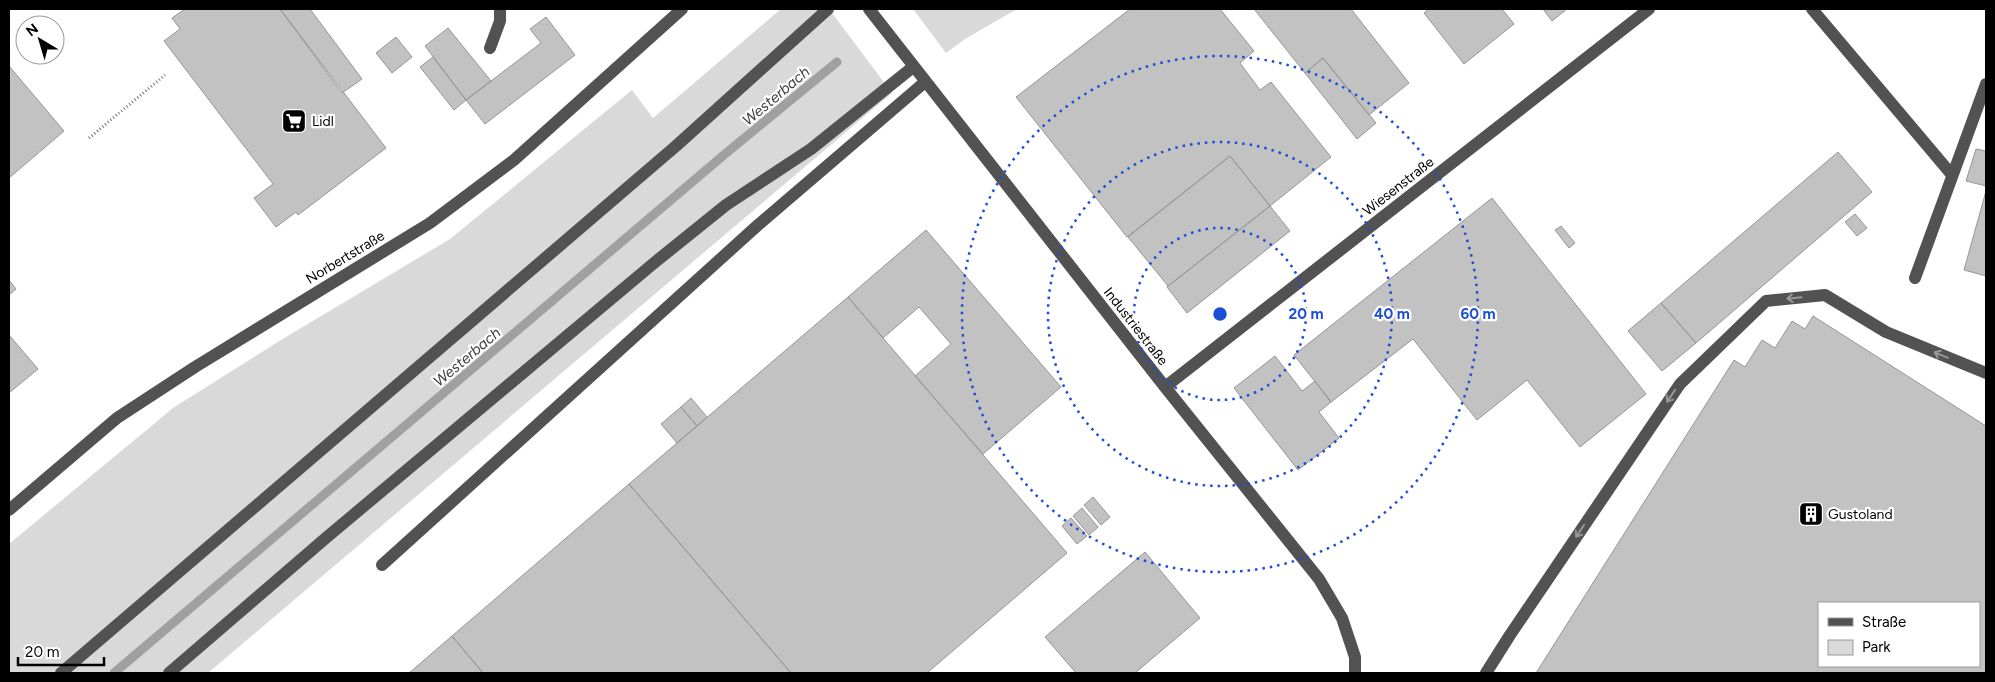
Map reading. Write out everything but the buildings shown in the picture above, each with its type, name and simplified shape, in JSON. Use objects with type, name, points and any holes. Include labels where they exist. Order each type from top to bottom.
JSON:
[{"type":"street","points":[[490,48],[500,21],[500,9]]},
{"type":"street","name":"Norbertstraße","points":[[9,510],[117,418],[194,367],[430,223],[514,160],[682,9]]},
{"type":"street","points":[[61,673],[676,146],[828,9]]},
{"type":"street","name":"Industriestraße","points":[[869,9],[1165,387],[1319,579],[1342,618],[1355,657],[1354,673]]},
{"type":"street","name":"Wiesenstraße","points":[[1165,387],[1649,9]]},
{"type":"street","points":[[1812,9],[1952,175]]},
{"type":"street","points":[[169,673],[327,537],[654,263],[726,205],[811,149],[913,67]]},
{"type":"street","points":[[382,564],[758,225],[925,82]]},
{"type":"street","points":[[1915,278],[1986,84]]},
{"type":"street","points":[[1486,673],[1680,384],[1766,301],[1825,295],[1886,332],[1986,373]]},
{"type":"path","points":[[89,138],[165,75]]},
{"type":"green space","points":[[781,9],[829,9],[892,93],[208,673],[9,673],[9,544],[173,408],[281,340],[450,239],[632,90],[653,118]]},
{"type":"green space","points":[[913,9],[1017,9],[965,39],[946,53]]},
{"type":"waterway","name":"Westerbach","points":[[114,673],[725,154],[837,62]]},
{"type":"place","name":"Lidl","points":[[294,121]]},
{"type":"place","name":"Gustoland","points":[[1811,514]]}]
